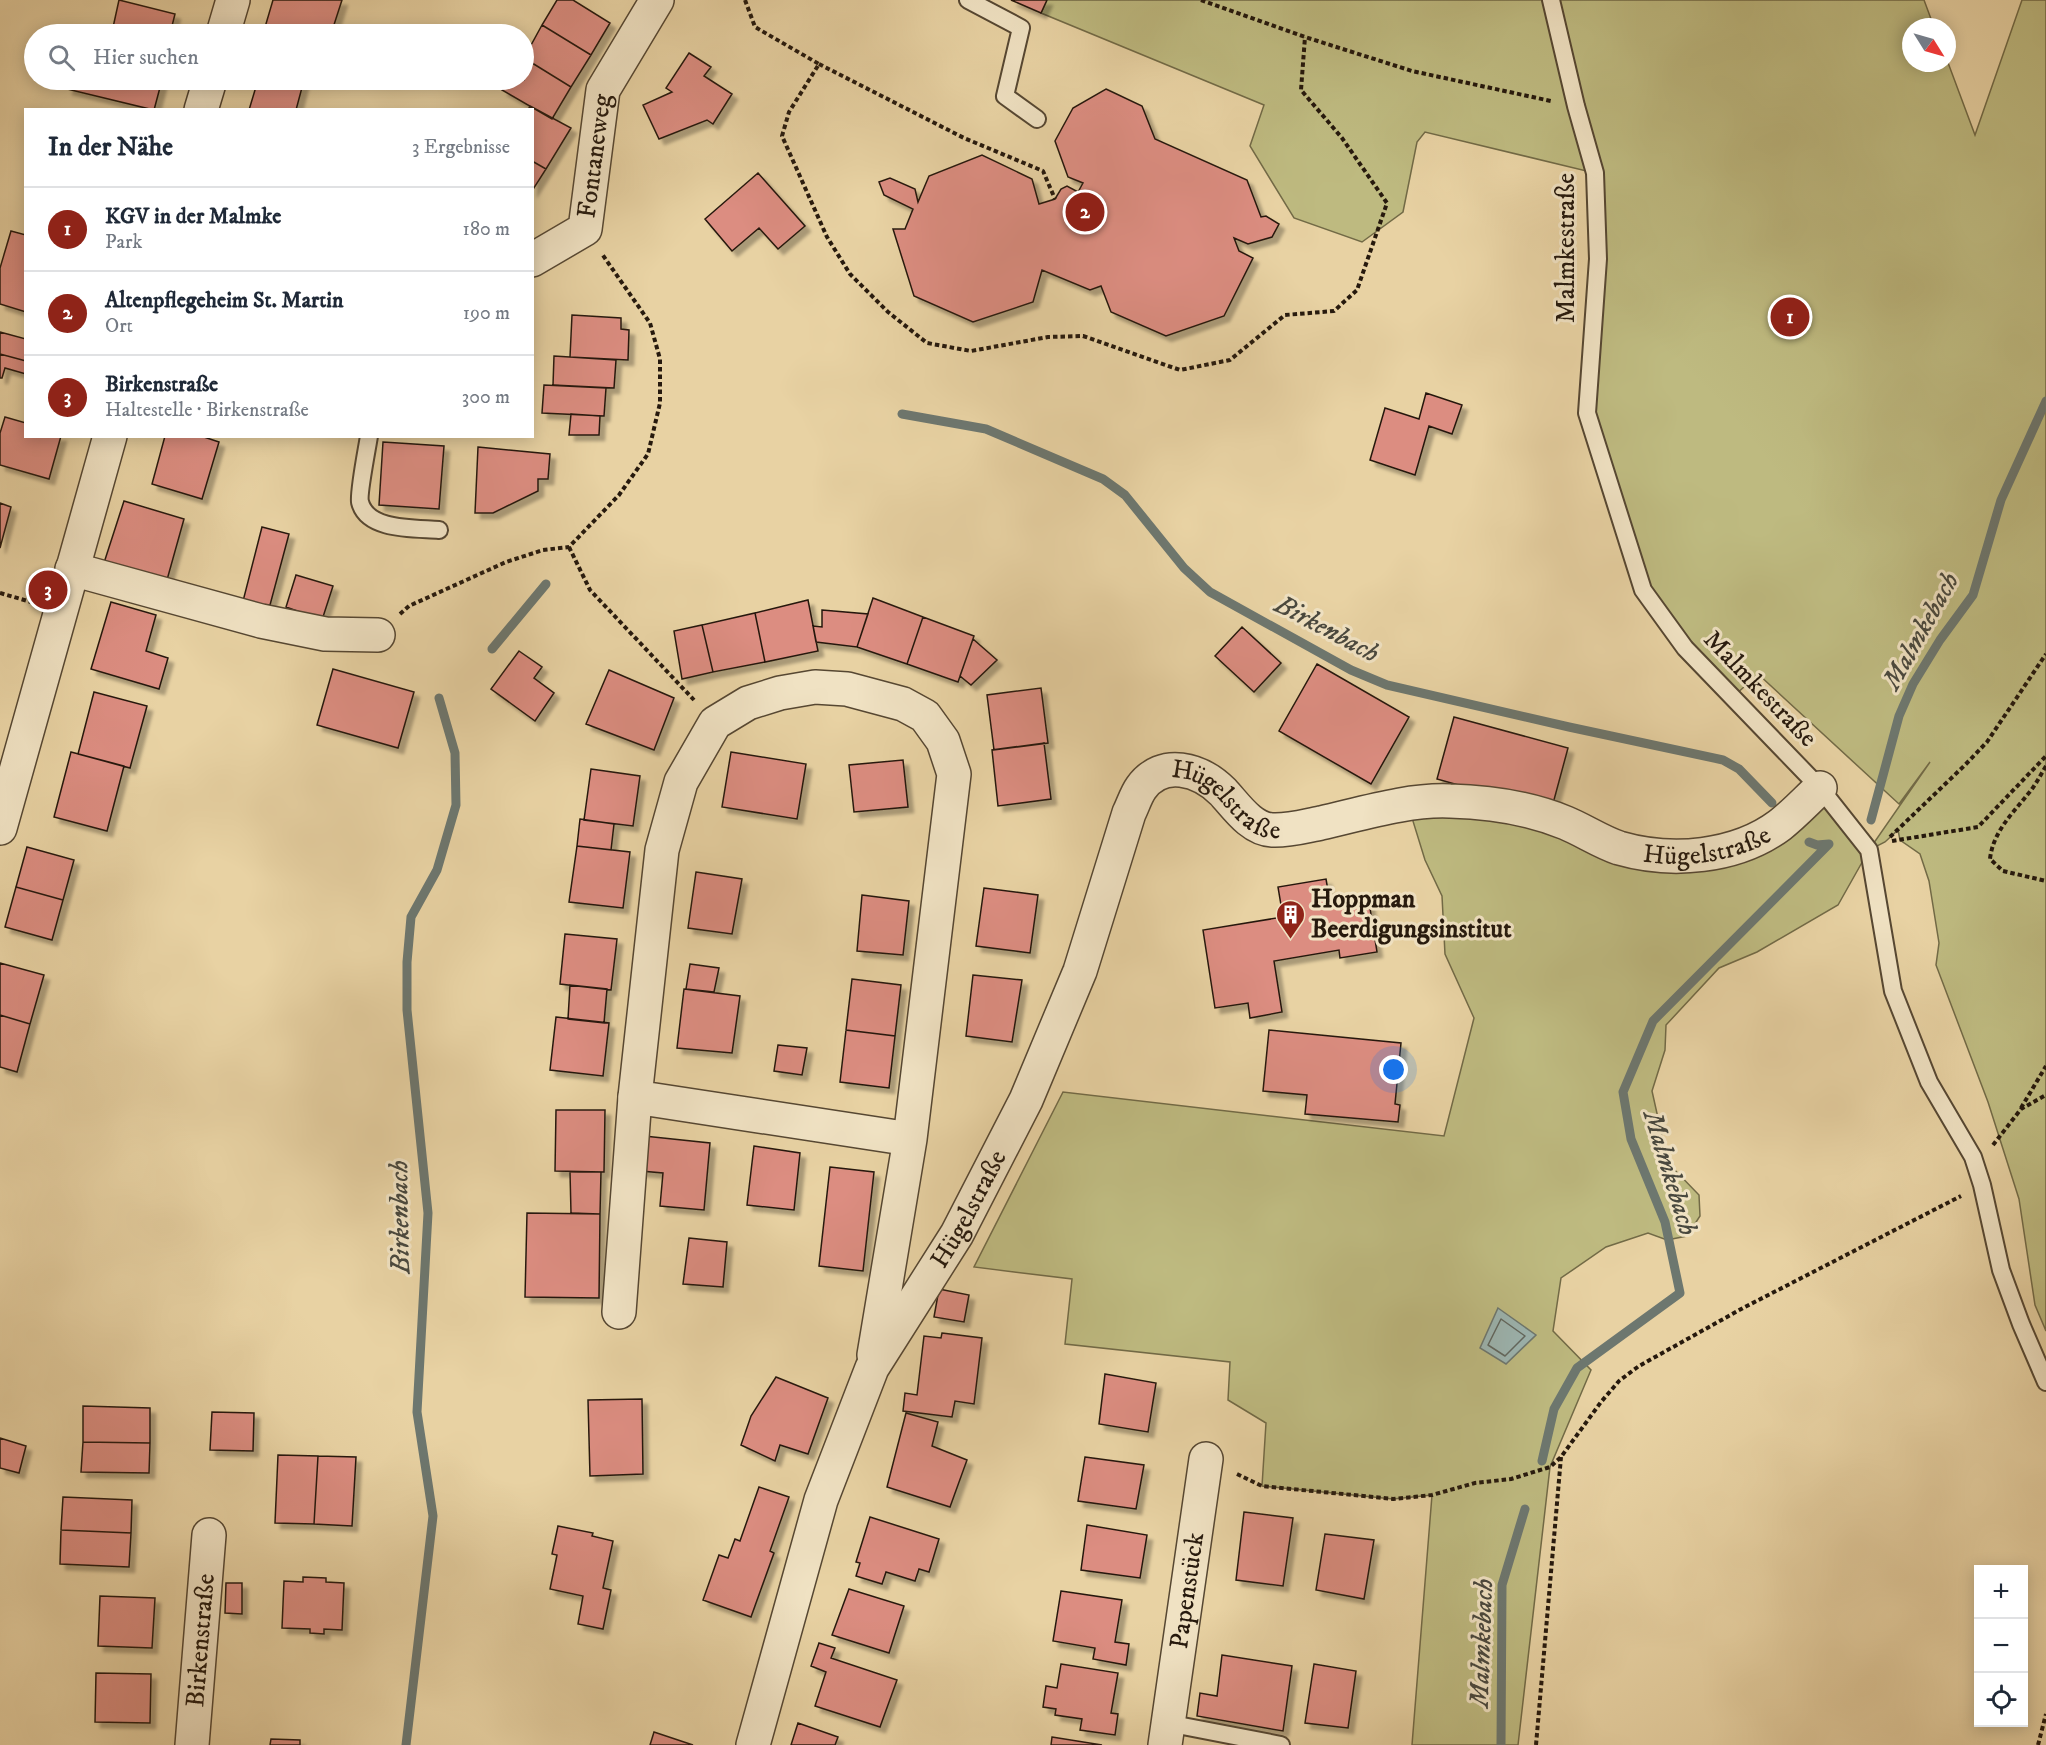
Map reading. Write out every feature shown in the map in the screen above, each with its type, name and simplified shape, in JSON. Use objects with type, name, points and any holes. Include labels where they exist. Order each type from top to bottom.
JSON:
[{"type":"street","points":[[226,24],[233,0]]},
{"type":"street","name":"Fontaneweg","points":[[534,259],[585,229],[603,90],[657,0]]},
{"type":"street","points":[[202,108],[207,90]]},
{"type":"street","points":[[0,828],[109,438]]},
{"type":"street","points":[[72,569],[261,621],[325,634],[378,635]]},
{"type":"street","name":"Hügelstraße","points":[[619,1312],[635,1097],[662,850],[681,782],[715,723],[748,703],[780,693],[815,687],[847,689],[903,704],[925,716],[943,741],[954,774],[910,1139],[872,1368]]},
{"type":"street","name":"Hügelstraße","points":[[753,1745],[821,1500],[872,1368],[957,1234],[1026,1100],[1080,971],[1130,813],[1140,789],[1155,773],[1174,768],[1192,772],[1221,789],[1252,823],[1270,830],[1294,828],[1408,805],[1448,801],[1504,805],[1564,822],[1618,848],[1671,857],[1724,851],[1752,842],[1780,825],[1820,788]]},
{"type":"street","points":[[635,1097],[910,1139]]},
{"type":"street","name":"Papenstück","points":[[1166,1734],[1206,1459]]},
{"type":"street","name":"Birkenstraße","points":[[192,1745],[208,1535]]},
{"type":"lane","points":[[968,0],[1021,28],[1005,96],[1037,119]]},
{"type":"lane","name":"Malmkestraße","points":[[1551,0],[1576,106],[1595,173],[1598,259],[1587,413],[1643,590],[1685,648],[1820,788],[1869,850],[1893,991],[1929,1082],[1973,1157],[1982,1185],[2001,1270],[2046,1382]]},
{"type":"lane","points":[[369,438],[360,501],[368,517],[381,524],[440,530]]},
{"type":"lane","name":"Papenstück","points":[[1166,1734],[1281,1745]]},
{"type":"path","points":[[745,0],[754,27],[819,64],[964,138],[1043,171],[1055,199]]},
{"type":"path","points":[[1201,0],[1305,37],[1412,70],[1576,106]]},
{"type":"path","points":[[819,64],[789,112],[782,136],[827,237],[850,274],[888,312],[927,343],[971,351],[1048,337],[1083,336],[1180,370],[1230,360],[1285,315],[1334,311],[1357,290],[1387,203],[1342,138],[1301,90],[1305,37]]},
{"type":"path","points":[[378,635],[409,606],[435,594],[507,562],[543,550],[569,547],[619,495],[648,454],[660,403],[660,358],[650,323],[585,229]]},
{"type":"path","points":[[569,547],[590,590],[715,723]]},
{"type":"path","points":[[2046,654],[1987,742],[1885,842],[1978,827],[2046,756]]},
{"type":"path","points":[[2046,766],[2029,793],[2010,814],[1992,846],[1990,859],[2003,872],[2046,881]]},
{"type":"path","points":[[1973,1157],[1995,1143],[2021,1109],[2046,1066]]},
{"type":"path","points":[[2021,1109],[2046,1095]]},
{"type":"path","points":[[1206,1459],[1262,1486],[1393,1499],[1432,1495],[1475,1483],[1511,1479],[1550,1467],[1561,1457],[1600,1402],[1619,1381],[1639,1366],[1743,1308],[1982,1185]]},
{"type":"path","points":[[1536,1745],[1561,1457]]},
{"type":"path","points":[[2038,1745],[2046,1714]]},
{"type":"shaded area","points":[[1047,0],[1924,0],[1931,18],[1902,18],[1902,72],[1951,72],[1975,135],[2022,0],[2046,0],[2046,1331],[2035,1305],[2019,1199],[1988,1102],[1936,965],[1939,943],[1929,881],[1920,854],[1900,840],[1898,830],[1885,842],[1869,850],[1930,762],[1899,804],[1758,674],[1732,698],[1643,590],[1587,413],[1595,173],[1425,132],[1417,142],[1403,212],[1362,242],[1294,218],[1250,146],[1264,105],[1041,13]]},
{"type":"shaded area","points":[[1820,788],[1869,850],[1838,905],[1757,952],[1719,968],[1666,1025],[1665,1050],[1652,1091],[1668,1163],[1699,1195],[1700,1216],[1687,1236],[1667,1240],[1648,1233],[1606,1247],[1561,1278],[1553,1331],[1591,1370],[1550,1467],[1518,1745],[1412,1745],[1432,1495],[1393,1499],[1262,1486],[1266,1423],[1228,1400],[1230,1362],[1065,1344],[1072,1279],[974,1267],[1063,1092],[1444,1136],[1474,1018],[1445,954],[1442,896],[1425,860],[1408,805],[1448,800],[1619,848],[1724,851]]},
{"type":"water","points":[[1498,1308],[1536,1335],[1506,1364],[1480,1348]]},
{"type":"building","points":[[119,0],[175,14],[172,24],[114,24]]},
{"type":"building","points":[[273,0],[342,0],[334,24],[266,24]]},
{"type":"building","points":[[557,0],[573,0],[610,23],[591,55],[542,25]]},
{"type":"building","points":[[1011,0],[1047,0],[1041,13]]},
{"type":"building","points":[[542,25],[591,55],[571,87],[534,64],[534,40]]},
{"type":"building","points":[[689,53],[711,67],[704,76],[732,94],[713,124],[707,120],[659,139],[643,105],[672,92],[666,88]]},
{"type":"building","points":[[534,64],[571,87],[552,119],[502,90],[534,90]]},
{"type":"building","points":[[1106,89],[1142,106],[1155,139],[1247,180],[1261,217],[1266,216],[1279,224],[1272,237],[1248,244],[1234,238],[1239,251],[1253,258],[1224,316],[1166,336],[1111,312],[1101,286],[1090,290],[1042,270],[1033,302],[973,322],[914,296],[893,229],[905,229],[913,209],[884,195],[879,182],[890,178],[915,189],[918,202],[929,176],[982,155],[1032,179],[1039,204],[1055,199],[1061,189],[1067,186],[1078,192],[1083,183],[1068,177],[1055,141],[1073,108]]},
{"type":"building","points":[[71,90],[159,90],[155,108],[146,108]]},
{"type":"building","points":[[255,90],[301,90],[297,108],[250,108]]},
{"type":"building","points":[[534,108],[571,128],[546,169],[534,162]]},
{"type":"building","points":[[534,162],[546,169],[534,188]]},
{"type":"building","points":[[758,173],[805,226],[778,249],[759,228],[732,251],[705,219]]},
{"type":"building","points":[[11,231],[24,234],[24,311],[0,304],[0,268]]},
{"type":"building","points":[[572,315],[621,318],[621,329],[629,330],[628,360],[570,357]]},
{"type":"building","points":[[0,332],[24,338],[24,360],[0,354]]},
{"type":"building","points":[[0,354],[24,360],[24,373],[5,368],[0,378]]},
{"type":"building","points":[[554,356],[616,360],[614,388],[553,385]]},
{"type":"building","points":[[544,385],[606,388],[604,416],[542,413]]},
{"type":"building","points":[[1426,393],[1462,405],[1452,434],[1429,426],[1415,475],[1370,460],[1385,408],[1419,419]]},
{"type":"building","points":[[571,414],[600,416],[599,435],[569,435]]},
{"type":"building","points":[[5,417],[24,422],[24,438],[60,438],[49,479],[0,465],[0,433]]},
{"type":"building","points":[[164,438],[207,438],[219,442],[202,499],[152,484]]},
{"type":"building","points":[[383,442],[444,446],[439,509],[379,505]]},
{"type":"building","points":[[478,447],[550,454],[548,479],[538,479],[538,491],[493,513],[475,513]]},
{"type":"building","points":[[124,501],[184,519],[165,587],[102,569]]},
{"type":"building","points":[[0,503],[11,507],[0,548]]},
{"type":"building","points":[[262,527],[289,534],[270,605],[242,605]]},
{"type":"building","points":[[296,575],[333,586],[322,620],[286,607]]},
{"type":"building","points":[[873,598],[923,617],[907,664],[857,647]]},
{"type":"building","points":[[808,600],[818,651],[765,662],[755,613]]},
{"type":"building","points":[[111,602],[156,615],[146,651],[168,658],[159,689],[91,669]]},
{"type":"building","points":[[822,610],[868,614],[857,647],[816,642],[813,626],[822,627]]},
{"type":"building","points":[[755,613],[765,662],[713,672],[702,625]]},
{"type":"building","points":[[923,617],[974,636],[958,682],[907,664]]},
{"type":"building","points":[[702,625],[713,672],[682,679],[674,631]]},
{"type":"building","points":[[1242,627],[1281,663],[1254,692],[1215,656]]},
{"type":"building","points":[[973,639],[997,660],[971,685],[960,676]]},
{"type":"building","points":[[519,651],[542,667],[534,678],[554,693],[535,721],[491,689]]},
{"type":"building","points":[[1317,664],[1409,717],[1371,784],[1279,731]]},
{"type":"building","points":[[333,669],[414,692],[398,748],[317,725]]},
{"type":"building","points":[[609,670],[674,698],[654,750],[586,724]]},
{"type":"building","points":[[1041,688],[1048,743],[994,750],[987,695]]},
{"type":"building","points":[[94,692],[147,706],[130,768],[78,754]]},
{"type":"building","points":[[1454,717],[1568,748],[1551,811],[1437,779]]},
{"type":"building","points":[[1044,743],[1051,799],[998,806],[992,750]]},
{"type":"building","points":[[71,752],[124,766],[107,831],[54,817]]},
{"type":"building","points":[[731,752],[806,764],[797,819],[722,807]]},
{"type":"building","points":[[903,760],[908,807],[854,812],[849,765]]},
{"type":"building","points":[[591,769],[640,776],[633,826],[584,820]]},
{"type":"building","points":[[580,819],[614,824],[611,850],[577,846]]},
{"type":"building","points":[[577,846],[630,852],[623,908],[569,902]]},
{"type":"building","points":[[27,847],[74,860],[63,900],[16,887]]},
{"type":"building","points":[[696,872],[742,879],[732,934],[688,928]]},
{"type":"building","name":"Hoppman Beerdigungsinstitut","points":[[1326,879],[1331,908],[1369,902],[1377,952],[1340,958],[1339,950],[1274,961],[1282,1012],[1250,1018],[1248,1003],[1215,1008],[1203,930],[1283,917],[1278,887]]},
{"type":"building","points":[[16,887],[63,900],[52,940],[5,927]]},
{"type":"building","points":[[984,888],[1038,895],[1030,953],[976,946]]},
{"type":"building","points":[[862,895],[909,901],[903,955],[857,951]]},
{"type":"building","points":[[565,934],[617,939],[611,990],[560,984]]},
{"type":"building","points":[[0,963],[44,975],[30,1024],[0,1015]]},
{"type":"building","points":[[690,964],[719,968],[714,992],[686,989]]},
{"type":"building","points":[[973,975],[1022,980],[1012,1042],[966,1036]]},
{"type":"building","points":[[852,979],[901,985],[895,1036],[846,1030]]},
{"type":"building","points":[[570,985],[607,989],[604,1023],[568,1019]]},
{"type":"building","points":[[684,989],[740,996],[732,1053],[677,1048]]},
{"type":"building","points":[[0,1015],[30,1024],[17,1072],[0,1067]]},
{"type":"building","points":[[556,1017],[609,1023],[603,1076],[550,1070]]},
{"type":"building","points":[[846,1030],[895,1036],[889,1088],[840,1082]]},
{"type":"building","points":[[1269,1030],[1401,1043],[1395,1104],[1400,1105],[1398,1122],[1305,1114],[1307,1095],[1263,1091]]},
{"type":"building","points":[[778,1045],[807,1048],[802,1075],[774,1071]]},
{"type":"building","points":[[556,1110],[605,1110],[604,1172],[555,1171]]},
{"type":"building","points":[[644,1136],[710,1143],[704,1210],[660,1206],[663,1173],[641,1171]]},
{"type":"building","points":[[754,1146],[800,1153],[794,1210],[747,1205]]},
{"type":"building","points":[[830,1167],[874,1172],[863,1271],[819,1266]]},
{"type":"building","points":[[570,1172],[601,1172],[600,1214],[571,1213]]},
{"type":"building","points":[[527,1213],[600,1214],[599,1298],[525,1297]]},
{"type":"building","points":[[689,1238],[727,1242],[723,1287],[683,1284]]},
{"type":"building","points":[[939,1289],[969,1295],[964,1322],[934,1317]]},
{"type":"building","points":[[942,1333],[982,1338],[974,1404],[955,1401],[952,1417],[903,1411],[905,1393],[917,1395],[924,1336],[941,1338]]},
{"type":"building","points":[[1105,1374],[1156,1383],[1148,1432],[1099,1424]]},
{"type":"building","points":[[776,1377],[828,1398],[808,1454],[780,1445],[775,1461],[741,1445],[751,1416]]},
{"type":"building","points":[[642,1399],[643,1474],[590,1476],[588,1400]]},
{"type":"building","points":[[83,1406],[150,1408],[150,1443],[83,1442]]},
{"type":"building","points":[[212,1412],[254,1413],[253,1451],[210,1450]]},
{"type":"building","points":[[906,1413],[938,1422],[932,1446],[967,1460],[950,1507],[887,1487]]},
{"type":"building","points":[[0,1438],[26,1446],[19,1473],[0,1468]]},
{"type":"building","points":[[83,1442],[150,1443],[149,1473],[81,1472]]},
{"type":"building","points":[[278,1455],[318,1456],[314,1524],[275,1523]]},
{"type":"building","points":[[318,1456],[356,1457],[352,1526],[314,1524]]},
{"type":"building","points":[[1085,1457],[1144,1465],[1136,1509],[1078,1501]]},
{"type":"building","points":[[759,1487],[789,1497],[770,1551],[774,1553],[751,1617],[703,1600],[719,1555],[728,1558],[735,1539],[740,1541]]},
{"type":"building","points":[[63,1497],[132,1500],[131,1533],[61,1530]]},
{"type":"building","points":[[1244,1512],[1293,1518],[1283,1586],[1236,1580]]},
{"type":"building","points":[[870,1517],[939,1539],[929,1572],[919,1569],[915,1581],[886,1572],[882,1584],[856,1576],[860,1563],[856,1562]]},
{"type":"building","points":[[1087,1525],[1147,1535],[1140,1578],[1081,1570]]},
{"type":"building","points":[[558,1526],[593,1533],[592,1536],[613,1541],[603,1588],[611,1590],[603,1629],[578,1624],[583,1596],[550,1589],[557,1555],[552,1554]]},
{"type":"building","points":[[61,1530],[131,1533],[129,1567],[60,1564]]},
{"type":"building","points":[[1325,1534],[1374,1540],[1364,1599],[1316,1590]]},
{"type":"building","points":[[303,1577],[326,1578],[326,1582],[344,1583],[342,1630],[324,1629],[324,1634],[310,1633],[310,1629],[282,1628],[284,1581],[303,1582]]},
{"type":"building","points":[[226,1583],[242,1583],[242,1614],[225,1613]]},
{"type":"building","points":[[849,1589],[904,1606],[889,1653],[832,1635]]},
{"type":"building","points":[[1061,1591],[1122,1600],[1115,1642],[1129,1644],[1126,1665],[1093,1659],[1095,1648],[1053,1641]]},
{"type":"building","points":[[100,1596],[155,1598],[152,1648],[98,1646]]},
{"type":"building","points":[[819,1643],[835,1648],[831,1658],[897,1680],[880,1727],[815,1706],[826,1672],[811,1666]]},
{"type":"building","points":[[1222,1655],[1292,1666],[1283,1731],[1197,1716],[1200,1693],[1217,1696]]},
{"type":"building","points":[[1061,1664],[1118,1673],[1111,1713],[1118,1714],[1115,1735],[1080,1730],[1082,1719],[1055,1715],[1056,1709],[1043,1707],[1046,1686],[1057,1688]]},
{"type":"building","points":[[1314,1664],[1356,1671],[1348,1728],[1305,1723]]},
{"type":"building","points":[[96,1673],[151,1674],[150,1723],[95,1722]]},
{"type":"building","points":[[798,1723],[838,1737],[835,1745],[791,1745]]},
{"type":"building","points":[[654,1732],[693,1745],[650,1745]]},
{"type":"building","points":[[1052,1737],[1102,1745],[1051,1745]]},
{"type":"building","points":[[271,1739],[300,1740],[300,1745],[270,1745]]},
{"type":"waterway","name":"Malmkebach","points":[[1871,820],[1899,716],[1913,684],[1940,640],[1973,595],[2001,500],[2046,401]]},
{"type":"waterway","name":"Birkenbach","points":[[902,414],[986,429],[1103,479],[1125,495],[1184,568],[1210,592],[1351,670],[1387,685],[1723,760],[1739,769],[1772,803]]},
{"type":"waterway","name":"Birkenbach","points":[[492,649],[546,584]]},
{"type":"waterway","name":"Birkenbach","points":[[406,1745],[433,1516],[417,1412],[428,1213],[407,1010],[407,962],[411,917],[437,870],[456,805],[455,753],[439,698]]},
{"type":"waterway","name":"Birkenbach","points":[[1809,842],[1817,845],[1829,844]]},
{"type":"waterway","name":"Malmkebach","points":[[1542,1461],[1554,1409],[1577,1368],[1680,1293],[1665,1222],[1631,1139],[1623,1092],[1653,1021],[1829,844]]},
{"type":"waterway","name":"Malmkebach","points":[[1501,1745],[1502,1585],[1525,1509]]},
{"type":"place","name":"Altenpflegeheim St. Martin","points":[[1085,212]]},
{"type":"place","name":"KGV in der Malmke","points":[[1790,317]]},
{"type":"place","name":"Birkenstraße","points":[[48,590]]},
{"type":"place","name":"Hoppman Beerdigungsinstitut","points":[[1290,940]]}]
